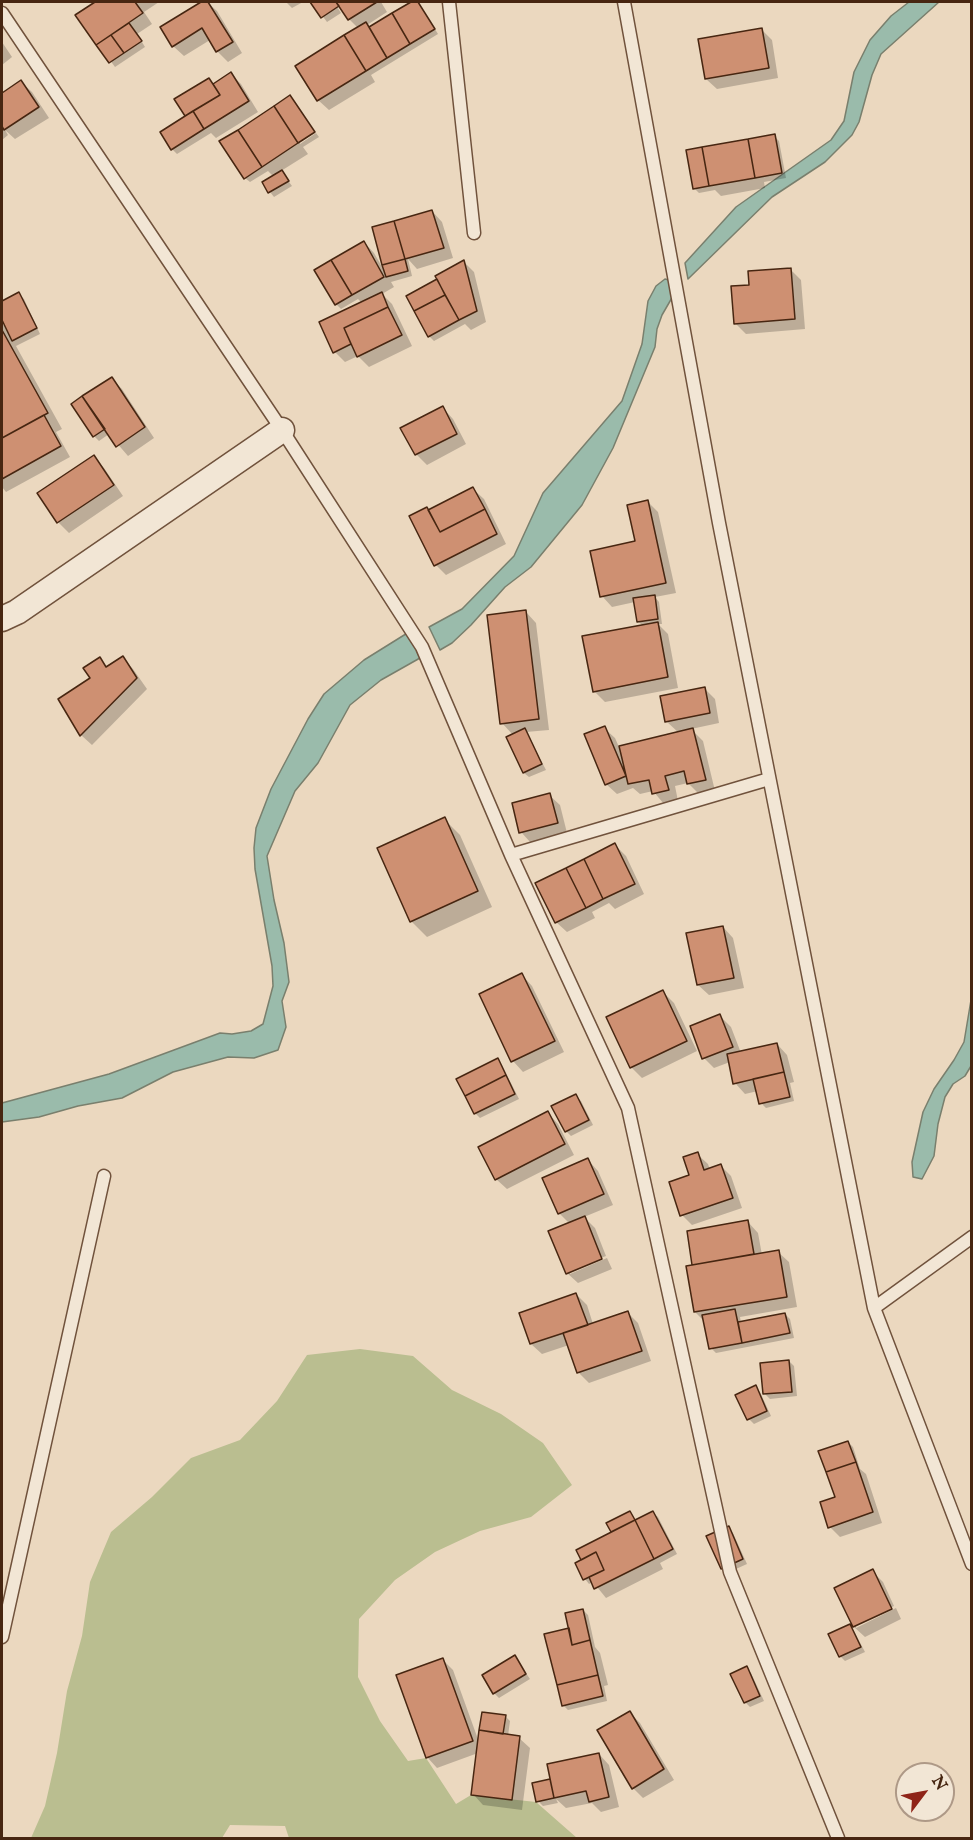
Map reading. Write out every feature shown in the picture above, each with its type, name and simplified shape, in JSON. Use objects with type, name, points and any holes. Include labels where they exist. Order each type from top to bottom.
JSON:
[{"type":"street","points":[[2,619],[17,612],[282,430]]},
{"type":"lane","points":[[449,2],[474,233]]},
{"type":"lane","points":[[624,2],[719,523],[874,1308],[972,1564]]},
{"type":"lane","points":[[2,13],[282,430],[422,647],[511,855],[628,1108],[730,1572],[838,1839]]},
{"type":"lane","points":[[511,855],[770,778]]},
{"type":"lane","points":[[2,1637],[104,1176]]},
{"type":"lane","points":[[874,1308],[972,1237]]},
{"type":"shaded area","points":[[909,2],[939,2],[881,54],[872,75],[859,122],[852,135],[825,162],[772,197],[688,279],[685,263],[736,207],[831,140],[844,121],[854,72],[870,40],[891,16]]},
{"type":"shaded area","points":[[665,279],[669,280],[673,296],[657,329],[655,347],[613,448],[582,505],[531,567],[505,587],[452,643],[440,650],[429,627],[462,609],[514,556],[543,493],[622,401],[642,344],[648,301],[656,286]]},
{"type":"shaded area","points":[[409,632],[420,658],[381,680],[350,705],[318,763],[295,791],[267,856],[289,982],[282,1001],[286,1027],[278,1050],[254,1058],[228,1057],[173,1072],[122,1098],[78,1106],[39,1117],[2,1122],[2,1103],[109,1074],[220,1033],[251,1031],[263,1024],[273,986],[272,966],[255,869],[256,828],[271,789],[324,694],[364,660]]},
{"type":"shaded area","points":[[971,1000],[971,1066],[965,1076],[953,1084],[945,1097],[938,1124],[934,1156],[922,1179],[913,1177],[912,1162],[923,1112],[934,1089],[964,1042]]},
{"type":"shaded area","points":[[360,1349],[413,1356],[452,1390],[501,1414],[543,1443],[572,1485],[531,1517],[480,1531],[435,1552],[395,1580],[359,1619],[358,1677],[380,1721],[408,1761],[426,1758],[456,1804],[471,1795],[536,1802],[577,1838],[289,1838],[285,1826],[230,1825],[222,1838],[31,1838],[45,1806],[57,1753],[67,1691],[82,1636],[90,1582],[111,1532],[152,1497],[191,1458],[240,1440],[277,1401],[307,1355]]},
{"type":"building","points":[[95,2],[135,2],[143,13],[96,45],[75,15]]},
{"type":"building","points":[[201,2],[208,2],[233,42],[216,52],[202,28],[172,47],[160,27]]},
{"type":"building","points":[[310,2],[336,2],[339,6],[321,18]]},
{"type":"building","points":[[336,2],[377,2],[348,20]]},
{"type":"building","points":[[411,2],[418,2],[435,29],[410,44],[392,13]]},
{"type":"building","points":[[392,13],[410,44],[387,58],[369,27]]},
{"type":"building","points":[[366,22],[387,58],[366,71],[344,35]]},
{"type":"building","points":[[129,23],[142,41],[124,53],[111,35]]},
{"type":"building","points":[[762,28],[769,68],[705,79],[698,39]]},
{"type":"building","points":[[111,35],[124,53],[109,63],[96,45]]},
{"type":"building","points":[[344,35],[366,71],[317,101],[295,66]]},
{"type":"building","points":[[231,72],[249,101],[204,129],[193,111],[220,95],[213,84]]},
{"type":"building","points":[[209,78],[220,95],[185,116],[174,99]]},
{"type":"building","points":[[21,80],[39,107],[4,130],[2,93]]},
{"type":"building","points":[[290,95],[315,132],[298,143],[274,106]]},
{"type":"building","points":[[274,106],[298,143],[262,167],[238,130]]},
{"type":"building","points":[[193,111],[204,129],[171,150],[160,132]]},
{"type":"building","points":[[238,130],[262,167],[244,179],[219,141]]},
{"type":"building","points":[[775,134],[782,173],[755,178],[748,139]]},
{"type":"building","points":[[748,139],[755,178],[709,186],[702,147]]},
{"type":"building","points":[[702,147],[709,186],[693,189],[686,150]]},
{"type":"building","points":[[282,170],[289,181],[268,193],[262,182]]},
{"type":"building","points":[[432,210],[444,248],[405,259],[394,221]]},
{"type":"building","points":[[394,221],[405,259],[382,265],[372,227]]},
{"type":"building","points":[[364,241],[384,277],[352,295],[331,260]]},
{"type":"building","points":[[405,259],[408,271],[386,277],[382,265]]},
{"type":"building","points":[[331,260],[352,295],[335,305],[314,270]]},
{"type":"building","points":[[464,260],[477,311],[459,320],[435,276]]},
{"type":"building","points":[[791,268],[795,319],[734,324],[731,286],[749,285],[748,271]]},
{"type":"building","points":[[437,279],[445,295],[414,311],[406,296]]},
{"type":"building","points":[[19,292],[37,328],[12,341],[2,320],[2,301]]},
{"type":"building","points":[[382,292],[388,307],[344,328],[351,344],[333,353],[319,322]]},
{"type":"building","points":[[445,295],[459,320],[428,337],[414,311]]},
{"type":"building","points":[[388,307],[402,335],[357,357],[344,328]]},
{"type":"building","points":[[2,330],[48,413],[2,438]]},
{"type":"building","points":[[112,377],[145,427],[116,447],[82,396]]},
{"type":"building","points":[[82,396],[105,429],[93,437],[71,404]]},
{"type":"building","points":[[443,406],[457,434],[415,455],[400,428]]},
{"type":"building","points":[[44,415],[61,446],[2,479],[2,438]]},
{"type":"building","points":[[94,455],[114,485],[57,523],[37,493]]},
{"type":"building","points":[[473,487],[485,509],[440,532],[428,510]]},
{"type":"building","points":[[648,500],[666,583],[600,597],[590,551],[635,541],[627,505]]},
{"type":"building","points":[[427,507],[440,532],[485,509],[497,534],[434,566],[409,516]]},
{"type":"building","points":[[655,595],[658,619],[637,622],[633,598]]},
{"type":"building","points":[[526,610],[539,719],[500,724],[487,615]]},
{"type":"building","points":[[658,622],[668,677],[593,692],[582,636]]},
{"type":"building","points":[[123,656],[137,678],[80,736],[58,699],[90,678],[83,668],[100,657],[106,667]]},
{"type":"building","points":[[705,687],[710,713],[665,722],[660,696]]},
{"type":"building","points":[[605,726],[626,776],[605,785],[584,734]]},
{"type":"building","points":[[525,728],[542,764],[523,773],[506,737]]},
{"type":"building","points":[[693,728],[706,780],[687,784],[684,771],[665,776],[669,790],[652,794],[649,780],[628,784],[619,746]]},
{"type":"building","points":[[550,793],[558,823],[519,833],[512,803]]},
{"type":"building","points":[[445,817],[478,891],[410,922],[377,848]]},
{"type":"building","points":[[615,843],[635,884],[603,899],[584,859]]},
{"type":"building","points":[[584,859],[603,899],[586,908],[566,868]]},
{"type":"building","points":[[566,868],[586,908],[555,923],[535,883]]},
{"type":"building","points":[[723,926],[734,978],[697,985],[686,933]]},
{"type":"building","points":[[522,973],[555,1041],[511,1062],[479,994]]},
{"type":"building","points":[[663,990],[687,1041],[630,1068],[606,1017]]},
{"type":"building","points":[[720,1014],[733,1047],[702,1059],[690,1026]]},
{"type":"building","points":[[777,1043],[784,1072],[733,1084],[727,1054]]},
{"type":"building","points":[[498,1058],[506,1075],[465,1096],[456,1079]]},
{"type":"building","points":[[784,1072],[790,1097],[759,1104],[753,1079]]},
{"type":"building","points":[[506,1075],[515,1094],[474,1114],[465,1096]]},
{"type":"building","points":[[576,1094],[589,1120],[565,1132],[551,1106]]},
{"type":"building","points":[[548,1111],[565,1144],[495,1180],[478,1147]]},
{"type":"building","points":[[698,1152],[704,1170],[721,1164],[733,1198],[680,1216],[669,1182],[689,1175],[683,1157]]},
{"type":"building","points":[[588,1158],[604,1194],[558,1214],[542,1178]]},
{"type":"building","points":[[585,1216],[602,1259],[566,1274],[548,1231]]},
{"type":"building","points":[[748,1220],[754,1254],[692,1265],[687,1231]]},
{"type":"building","points":[[779,1250],[787,1297],[694,1312],[686,1266]]},
{"type":"building","points":[[576,1293],[588,1325],[530,1344],[519,1313]]},
{"type":"building","points":[[735,1309],[742,1343],[709,1349],[702,1315]]},
{"type":"building","points":[[628,1311],[642,1351],[577,1373],[563,1333]]},
{"type":"building","points":[[785,1313],[790,1333],[742,1343],[738,1322]]},
{"type":"building","points":[[789,1360],[792,1392],[763,1394],[760,1363]]},
{"type":"building","points":[[756,1385],[767,1411],[747,1420],[735,1395]]},
{"type":"building","points":[[848,1441],[856,1462],[826,1472],[818,1451]]},
{"type":"building","points":[[856,1462],[873,1512],[828,1528],[820,1502],[835,1497],[826,1472]]},
{"type":"building","points":[[630,1511],[635,1520],[611,1532],[606,1523]]},
{"type":"building","points":[[653,1511],[673,1549],[654,1559],[635,1520]]},
{"type":"building","points":[[635,1520],[654,1559],[594,1589],[589,1577],[604,1570],[596,1552],[581,1560],[576,1550]]},
{"type":"building","points":[[729,1526],[743,1559],[721,1569],[706,1536]]},
{"type":"building","points":[[596,1552],[604,1570],[583,1580],[575,1563]]},
{"type":"building","points":[[873,1569],[892,1609],[853,1627],[834,1588]]},
{"type":"building","points":[[583,1609],[590,1640],[572,1645],[565,1613]]},
{"type":"building","points":[[850,1624],[861,1647],[839,1657],[828,1634]]},
{"type":"building","points":[[569,1628],[572,1645],[590,1640],[598,1675],[557,1685],[544,1634]]},
{"type":"building","points":[[515,1655],[526,1674],[493,1694],[482,1675]]},
{"type":"building","points":[[443,1658],[473,1741],[426,1758],[396,1675]]},
{"type":"building","points":[[747,1666],[760,1696],[744,1703],[730,1674]]},
{"type":"building","points":[[598,1675],[603,1696],[562,1706],[557,1685]]},
{"type":"building","points":[[630,1711],[664,1769],[632,1789],[597,1730]]},
{"type":"building","points":[[482,1712],[506,1715],[503,1734],[479,1730]]},
{"type":"building","points":[[479,1730],[520,1736],[512,1800],[471,1795]]},
{"type":"building","points":[[599,1753],[609,1797],[589,1802],[586,1791],[554,1798],[547,1764]]},
{"type":"building","points":[[550,1779],[554,1798],[536,1802],[532,1783]]}]
